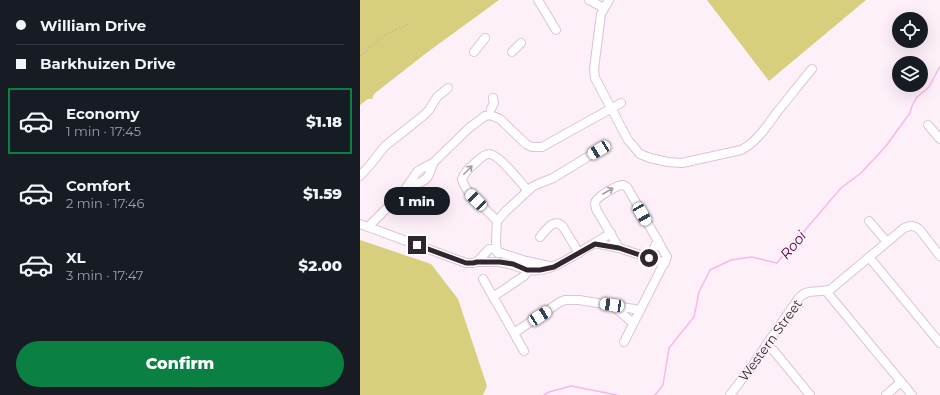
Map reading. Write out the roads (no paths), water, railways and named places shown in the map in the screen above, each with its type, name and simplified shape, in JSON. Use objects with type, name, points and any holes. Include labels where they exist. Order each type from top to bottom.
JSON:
[{"type":"street","points":[[538,0],[556,30]]},
{"type":"street","points":[[589,0],[604,8]]},
{"type":"street","points":[[609,0],[604,8],[600,21],[594,74],[628,140],[640,154],[650,158],[682,163],[741,150],[751,144],[812,69]]},
{"type":"street","points":[[474,52],[485,38]]},
{"type":"street","points":[[512,52],[521,43]]},
{"type":"street","points":[[360,176],[385,146],[423,116],[429,110],[437,97],[448,88]]},
{"type":"street","points":[[491,108],[494,103],[493,98]]},
{"type":"street","points":[[527,265],[505,262],[466,263],[364,226],[404,191],[425,180],[430,173],[433,163],[469,128],[485,116],[490,115],[500,119],[526,144],[532,147],[542,148],[621,103]]},
{"type":"street","points":[[928,125],[940,139]]},
{"type":"street","points":[[492,262],[486,259],[492,251],[496,241],[497,221],[506,211],[538,184],[553,178],[599,150]]},
{"type":"street","points":[[497,221],[464,185],[462,179],[464,173],[482,157],[491,154],[499,159],[528,191]]},
{"type":"street","points":[[619,248],[596,209],[595,203],[597,198],[619,186],[624,185],[627,187],[667,256],[665,263],[624,342]]},
{"type":"street","points":[[869,222],[887,242]]},
{"type":"street","points":[[540,237],[550,225],[556,223],[560,224],[579,252]]},
{"type":"street","name":"Western Street","points":[[730,395],[802,295],[813,291],[826,291],[835,286],[904,228],[911,225],[920,230],[940,256]]},
{"type":"street","points":[[492,251],[536,270],[554,267],[595,244],[611,233]]},
{"type":"street","points":[[649,258],[658,240]]},
{"type":"street","points":[[595,244],[619,248],[665,263]]},
{"type":"street","points":[[477,262],[492,251]]},
{"type":"street","points":[[492,251],[498,258],[492,262]]},
{"type":"street","points":[[869,257],[940,343]]},
{"type":"street","points":[[493,297],[527,274],[527,265]]},
{"type":"street","points":[[483,278],[524,351]]},
{"type":"street","points":[[826,291],[912,395]]},
{"type":"street","points":[[514,334],[565,300],[579,300],[640,310]]},
{"type":"street","points":[[612,305],[633,323]]},
{"type":"street","points":[[766,345],[774,351],[810,395]]},
{"type":"street","points":[[886,395],[901,382]]},
{"type":"waterway","name":"Rooi","points":[[655,395],[663,385],[669,348],[694,317],[699,292],[710,270],[731,260],[752,257],[777,263],[841,188],[861,173],[886,146],[910,113],[917,97],[929,87],[940,66]]},
{"type":"waterway","name":"Rooi","points":[[544,395],[549,392],[571,386],[617,395]]}]
